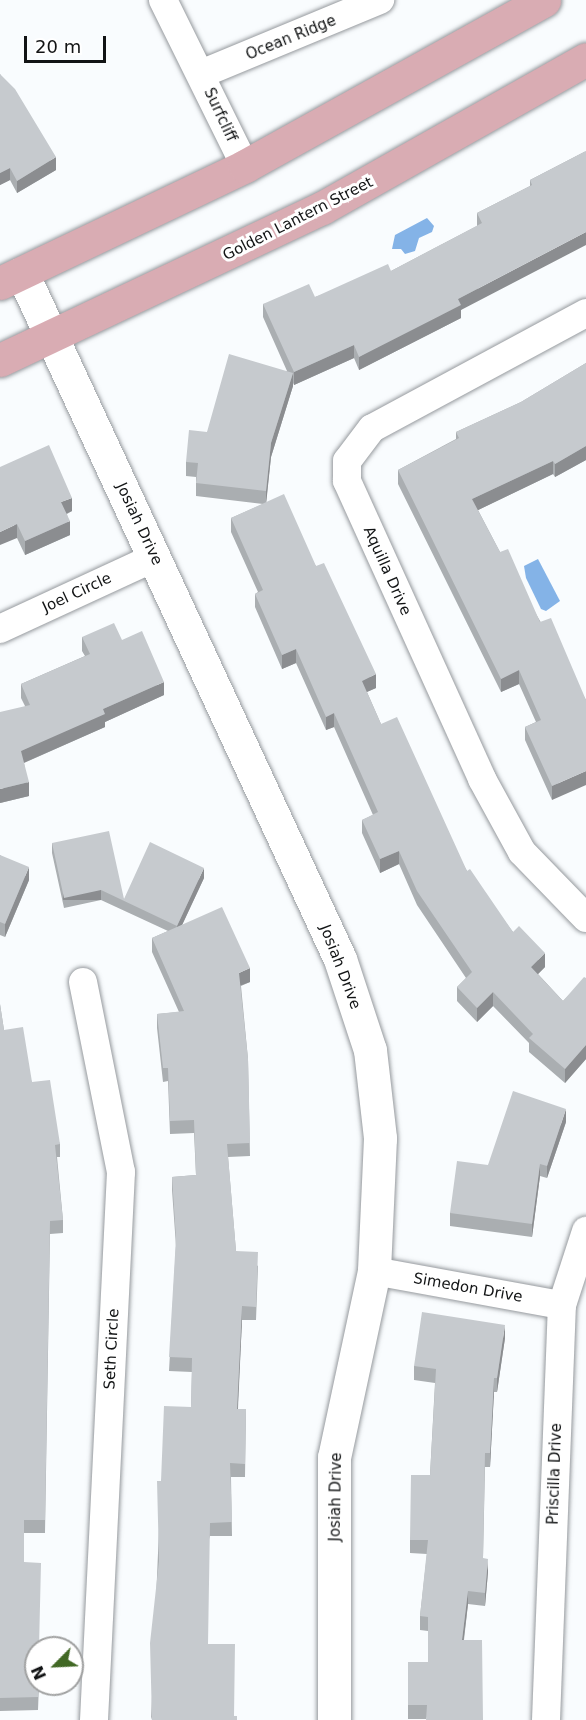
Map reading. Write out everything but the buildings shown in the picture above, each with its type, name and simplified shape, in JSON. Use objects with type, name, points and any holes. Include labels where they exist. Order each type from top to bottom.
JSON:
[{"type":"main road","points":[[11,278],[245,166],[544,0]]},
{"type":"main road","name":"Golden Lantern Street","points":[[0,360],[322,208],[586,59]]},
{"type":"street","name":"Surfcliff","points":[[163,0],[245,166]]},
{"type":"street","name":"Ocean Ridge","points":[[201,74],[380,0]]},
{"type":"street","name":"Josiah Drive","points":[[11,278],[52,336],[340,959],[370,1050],[381,1138],[374,1271],[334,1457],[334,1720]]},
{"type":"street","name":"Aquilla Drive","points":[[586,313],[372,428],[346,461],[347,481],[482,779],[522,852],[586,918]]},
{"type":"street","name":"Joel Circle","points":[[0,629],[154,558]]},
{"type":"street","name":"Seth Circle","points":[[83,982],[121,1172],[94,1720]]},
{"type":"street","name":"Priscilla Drive","points":[[546,1720],[562,1305],[586,1231]]},
{"type":"street","name":"Simedon Drive","points":[[374,1271],[562,1305]]},
{"type":"water","points":[[427,218],[434,226],[432,232],[419,238],[415,251],[405,254],[401,249],[392,249],[395,235]]},
{"type":"water","points":[[538,559],[560,601],[546,611],[541,609],[526,578],[524,566]]}]
